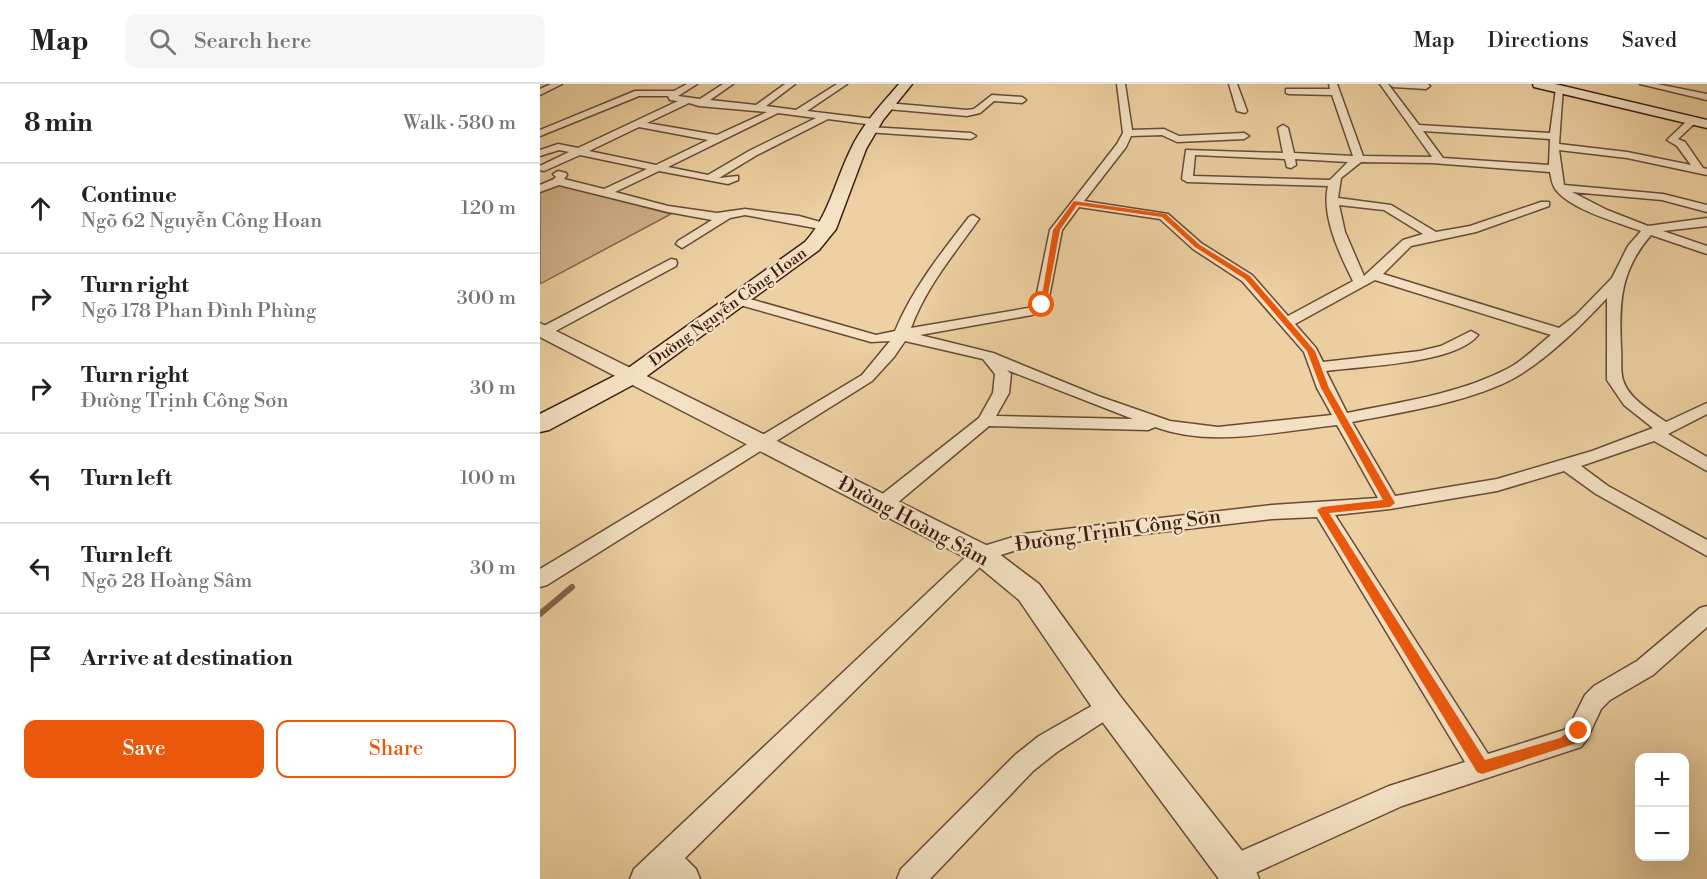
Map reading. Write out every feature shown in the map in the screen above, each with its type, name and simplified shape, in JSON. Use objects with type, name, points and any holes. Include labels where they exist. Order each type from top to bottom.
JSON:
[{"type":"main road","name":"Đường Nguyễn Công Hoan","points":[[540,424],[632,376],[812,246],[827,228],[858,148],[887,106],[906,84]]},
{"type":"main road","points":[[1539,84],[1700,122]]},
{"type":"street","points":[[540,92],[558,84]]},
{"type":"street","points":[[540,133],[638,93],[675,94],[693,84]]},
{"type":"street","points":[[699,103],[729,84]]},
{"type":"street","points":[[757,109],[791,84]]},
{"type":"street","points":[[798,113],[843,84]]},
{"type":"street","points":[[738,300],[870,339],[882,339],[1039,309],[1045,295],[1056,230],[1128,134],[1121,84]]},
{"type":"street","points":[[1233,84],[1242,111]]},
{"type":"street","points":[[1384,84],[1438,158],[1434,160]]},
{"type":"street","points":[[1393,84],[1426,86]]},
{"type":"street","points":[[1644,84],[1707,97]]},
{"type":"street","points":[[1289,92],[1335,88],[1359,159]]},
{"type":"street","points":[[1560,89],[1555,169],[1560,188],[1578,201],[1707,249]]},
{"type":"street","points":[[675,94],[673,98],[699,103],[798,113],[872,126],[971,136]]},
{"type":"street","points":[[887,106],[967,113],[977,111],[992,98],[1022,100]]},
{"type":"street","points":[[542,167],[686,101]]},
{"type":"street","points":[[605,193],[776,111]]},
{"type":"street","points":[[710,179],[753,153],[825,117]]},
{"type":"street","points":[[1700,122],[1672,140],[1681,144],[1703,171]]},
{"type":"street","points":[[638,124],[716,138]]},
{"type":"street","points":[[1283,128],[1294,182]]},
{"type":"street","points":[[1416,128],[1556,141],[1703,171]]},
{"type":"street","points":[[1128,134],[1164,132],[1177,139],[1244,136]]},
{"type":"street","points":[[540,153],[558,147],[724,182],[734,178]]},
{"type":"street","points":[[1334,183],[1187,179],[1190,152],[1434,160],[1555,169]]},
{"type":"street","points":[[1359,159],[1335,179],[1333,201],[1336,220],[1361,283]]},
{"type":"street","points":[[540,189],[558,181],[562,175],[542,167]]},
{"type":"street","points":[[558,181],[668,209],[717,217],[745,212],[799,220],[827,228]]},
{"type":"street","points":[[1560,188],[1663,197],[1707,209]]},
{"type":"street","points":[[1333,201],[1387,207],[1436,237]]},
{"type":"street","points":[[1076,203],[1164,216],[1197,246],[1247,278],[1311,351],[1325,388],[1390,503]]},
{"type":"street","points":[[1287,322],[1374,275],[1407,243],[1421,238],[1472,229],[1545,204]]},
{"type":"street","points":[[682,244],[726,216]]},
{"type":"street","points":[[540,579],[867,378],[889,354],[901,335],[912,307],[941,261],[973,219]]},
{"type":"street","points":[[985,421],[1168,426],[1218,432],[1342,419],[1420,404],[1476,387],[1515,371],[1581,318],[1616,281],[1629,251],[1649,229],[1707,222]]},
{"type":"street","points":[[542,330],[671,263]]},
{"type":"street","points":[[1374,275],[1563,334]]},
{"type":"street","points":[[1616,281],[1615,380],[1618,388],[1660,431],[1707,465]]},
{"type":"street","name":"Đường Hoàng Sâm","points":[[542,330],[981,554],[1029,592],[1109,706],[1237,874]]},
{"type":"street","points":[[901,335],[988,356],[1092,399],[1168,426]]},
{"type":"street","points":[[1317,367],[1420,355],[1446,349],[1471,335]]},
{"type":"street","points":[[883,504],[985,421],[1001,393],[1003,374],[988,356]]},
{"type":"street","name":"Đường Trịnh Công Sơn","points":[[644,879],[981,554],[1023,541],[1272,512],[1322,510],[1390,503],[1497,485],[1568,465],[1660,431],[1707,408]]},
{"type":"street","points":[[1568,465],[1602,490],[1707,549]]},
{"type":"street","points":[[1322,510],[1482,767]]},
{"type":"street","points":[[1237,874],[1398,795],[1572,739],[1579,731],[1593,702],[1602,693],[1645,668],[1707,614]]},
{"type":"street","points":[[911,879],[1024,764],[1048,744],[1109,706]]},
{"type":"street","points":[[666,859],[686,879]]},
{"type":"shaded area","points":[[557,184],[671,214],[540,284],[540,191]]},
{"type":"waterway","points":[[540,614],[572,587]]},
{"type":"route","points":[[1042,305],[1056,230],[1076,203],[1157,213],[1170,220],[1197,246],[1232,266],[1247,278],[1311,351],[1325,388],[1390,503],[1322,510],[1482,767],[1560,744],[1572,739],[1579,731]]}]
